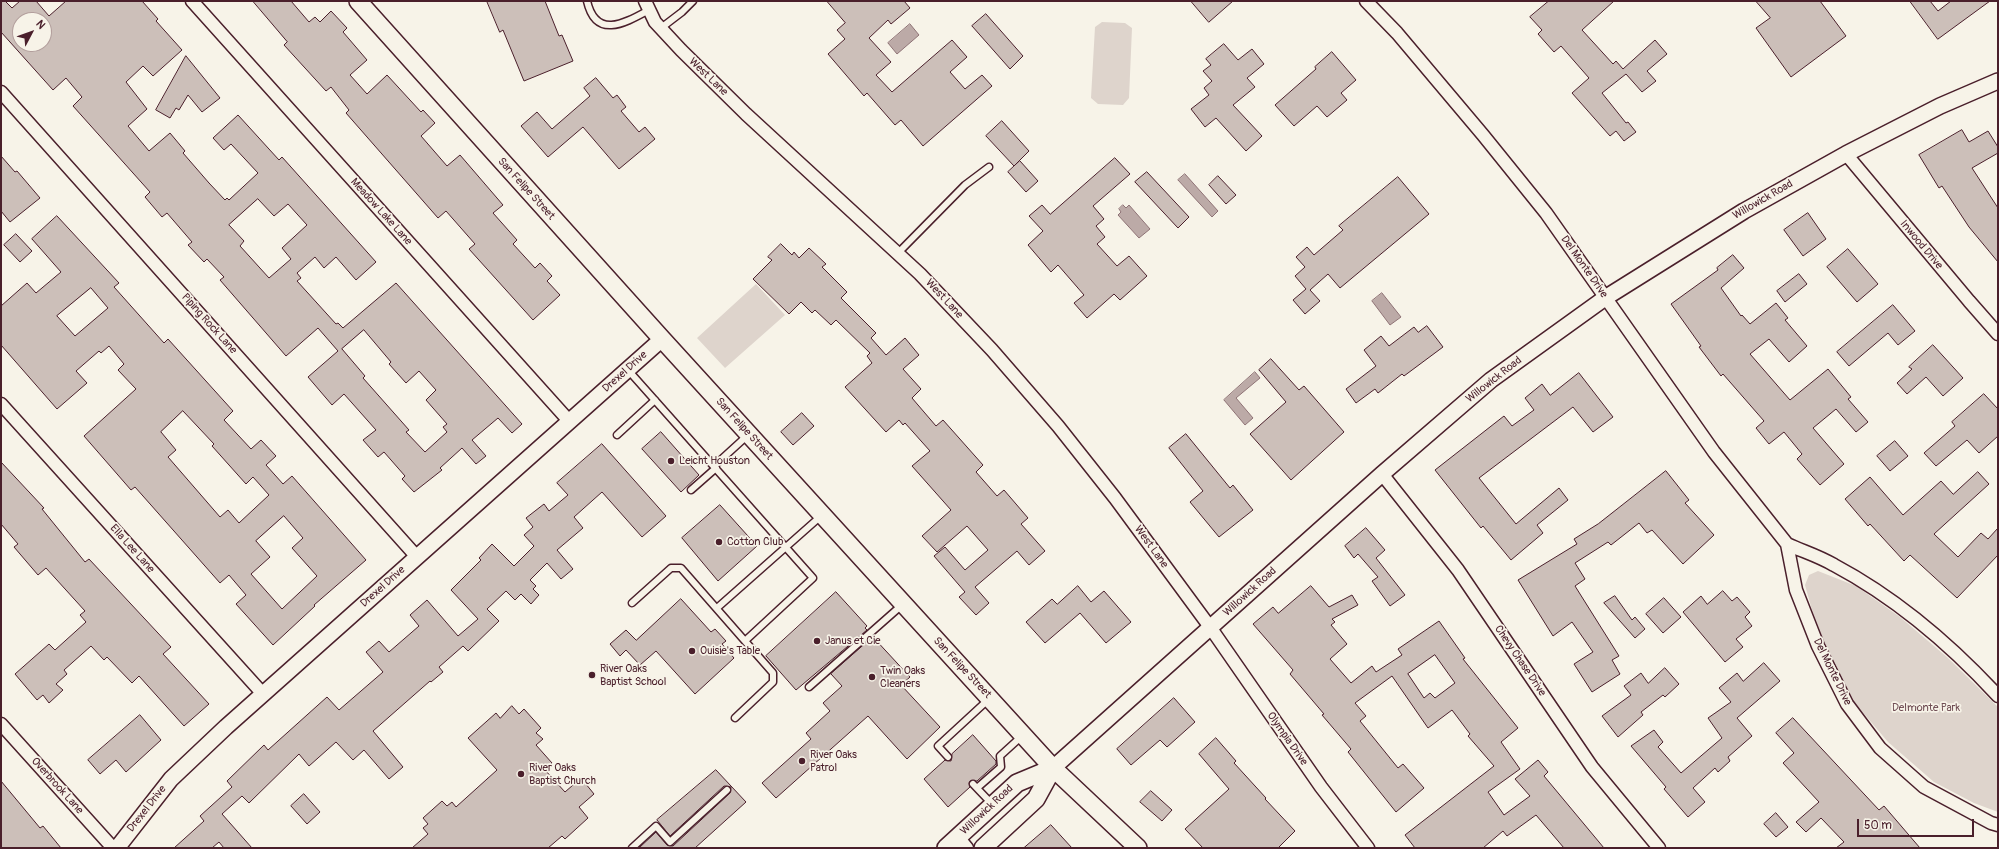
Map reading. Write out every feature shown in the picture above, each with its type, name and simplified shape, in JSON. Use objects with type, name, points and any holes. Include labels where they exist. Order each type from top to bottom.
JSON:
[{"type":"main road","name":"San Felipe Street","points":[[358,1],[662,339],[1053,768],[1138,848]]},
{"type":"main road","name":"Willowick Road","points":[[957,844],[993,805],[1017,783],[1053,768]]},
{"type":"main road","name":"Willowick Road","points":[[982,848],[1036,799],[1053,768]]},
{"type":"street","name":"Meadow Lake Lane","points":[[192,1],[570,422]]},
{"type":"street","name":"Del Monte Drive","points":[[1366,1],[1397,33],[1488,140],[1546,213],[1714,452],[1787,544],[1796,590],[1818,646],[1846,704],[1880,748],[1924,787],[1991,823],[1998,825]]},
{"type":"street","name":"West Lane","points":[[647,6],[661,28],[681,50],[746,114],[920,274],[987,344],[1058,426],[1115,498],[1210,627]]},
{"type":"street","name":"Willowick Road","points":[[1053,768],[1382,474],[1492,380],[1605,298],[1744,211],[1846,154],[1940,106],[1998,81]]},
{"type":"street","name":"Piping Rock Lane","points":[[1,92],[417,557]]},
{"type":"street","name":"Inwood Drive","points":[[1846,154],[1968,302],[1998,334]]},
{"type":"street","name":"Drexel Drive","points":[[117,848],[171,779],[263,694],[662,339]]},
{"type":"street","name":"Ella Lee Lane","points":[[1,404],[263,694]]},
{"type":"street","name":"Chevy Chase Drive","points":[[1382,474],[1458,570],[1592,767],[1659,848]]},
{"type":"street","name":"Del Monte Drive","points":[[1787,544],[1834,564],[1891,600],[1968,664],[1998,696]]},
{"type":"street","name":"Olympia Drive","points":[[1210,627],[1321,786],[1368,848]]},
{"type":"street","name":"Overbrook Lane","points":[[1,724],[113,848]]},
{"type":"lane","points":[[587,1],[592,14],[599,23],[604,26],[624,23],[647,6]]},
{"type":"lane","points":[[661,28],[682,12],[693,1]]},
{"type":"lane","points":[[898,253],[965,185],[989,166]]},
{"type":"lane","points":[[628,370],[813,578],[746,640]]},
{"type":"lane","points":[[617,435],[655,400]]},
{"type":"lane","points":[[691,490],[749,434]]},
{"type":"lane","points":[[717,608],[822,515]]},
{"type":"lane","points":[[632,603],[671,568],[681,568],[746,640],[773,672],[773,682],[735,718]]},
{"type":"lane","points":[[809,687],[903,604]]},
{"type":"lane","points":[[948,757],[938,746],[990,698]]},
{"type":"lane","points":[[993,805],[975,786],[1001,767],[1000,756],[1023,734]]},
{"type":"lane","points":[[632,848],[656,826],[670,842],[727,790]]},
{"type":"green space","points":[[1102,22],[1125,23],[1132,28],[1129,98],[1123,105],[1098,104],[1091,98],[1095,27]]},
{"type":"green space","points":[[756,284],[785,315],[725,368],[697,338]]},
{"type":"green space","name":"Delmonte Park","points":[[1818,571],[1856,586],[1900,617],[1948,658],[1998,707],[1998,812],[1974,803],[1934,782],[1888,742],[1854,702],[1831,659],[1812,610],[1805,585],[1809,575]]},
{"type":"shaded area","points":[[910,24],[919,35],[897,54],[888,43]]},
{"type":"shaded area","points":[[1185,174],[1218,211],[1212,217],[1178,180]]},
{"type":"shaded area","points":[[1123,205],[1126,208],[1129,205],[1150,229],[1139,238],[1118,215],[1121,212],[1119,209]]},
{"type":"shaded area","points":[[1382,293],[1401,317],[1390,325],[1372,301]]},
{"type":"shaded area","points":[[1255,372],[1260,378],[1236,398],[1253,418],[1245,425],[1224,400]]},
{"type":"building","points":[[1,1],[5,1],[12,8],[20,1],[36,1],[46,12],[12,12],[12,44],[1,32]]},
{"type":"building","points":[[66,1],[142,1],[158,19],[156,21],[182,50],[153,76],[143,66],[126,82],[147,109],[128,126],[149,151],[170,133],[185,151],[183,153],[209,183],[225,200],[227,198],[229,200],[258,173],[231,144],[224,150],[213,138],[238,115],[279,160],[282,157],[376,262],[356,280],[336,257],[324,268],[315,257],[297,273],[301,278],[297,281],[336,324],[338,323],[343,328],[396,283],[522,424],[512,433],[498,418],[472,440],[486,456],[476,464],[462,448],[440,468],[442,470],[414,492],[402,479],[405,476],[384,452],[378,457],[363,440],[376,430],[344,394],[332,405],[308,377],[338,351],[318,328],[286,356],[220,280],[224,277],[207,259],[204,262],[188,245],[192,242],[167,213],[162,217],[145,197],[150,192],[73,106],[82,97],[66,78],[53,90],[19,52],[52,52],[52,13]],"holes":[[[258,199],[274,216],[288,204],[307,225],[282,248],[291,259],[269,278],[240,246],[244,241],[229,225]],[[364,330],[391,362],[389,364],[406,383],[419,371],[436,390],[426,400],[447,424],[443,427],[447,432],[425,452],[406,432],[409,430],[363,378],[365,376],[342,349]]]},
{"type":"building","points":[[253,1],[291,1],[309,22],[315,17],[320,22],[331,11],[347,28],[343,32],[367,60],[350,75],[367,94],[387,75],[421,112],[423,110],[435,123],[421,136],[447,166],[460,155],[503,205],[493,213],[517,240],[513,244],[535,268],[540,263],[552,276],[547,281],[560,295],[533,320],[469,249],[475,244],[446,211],[438,218],[346,113],[349,110],[331,87],[326,91],[284,45],[287,42]]},
{"type":"building","points":[[487,1],[545,1],[559,36],[562,35],[573,61],[524,81],[503,30],[500,32]]},
{"type":"building","points":[[827,1],[904,1],[910,8],[891,24],[888,20],[869,38],[891,62],[876,75],[892,92],[952,40],[967,57],[950,72],[965,89],[982,75],[992,86],[923,146],[901,120],[895,125],[867,93],[864,96],[828,54],[845,39],[837,30],[845,23]]},
{"type":"building","points":[[1191,1],[1233,1],[1209,22]]},
{"type":"building","points":[[1549,1],[1614,1],[1582,30],[1613,64],[1616,61],[1623,69],[1655,40],[1667,54],[1647,71],[1656,81],[1642,92],[1626,74],[1602,93],[1626,123],[1628,122],[1636,132],[1624,141],[1616,131],[1610,136],[1572,93],[1589,78],[1561,46],[1554,52],[1538,34],[1542,30],[1530,17]]},
{"type":"building","points":[[1756,1],[1820,1],[1846,36],[1791,77],[1756,28],[1770,18]]},
{"type":"building","points":[[1910,1],[1930,1],[1938,11],[1951,1],[1990,1],[1938,39]]},
{"type":"building","points":[[986,14],[1023,56],[1010,69],[972,26]]},
{"type":"building","points":[[1224,44],[1238,60],[1252,49],[1264,64],[1247,78],[1255,87],[1233,105],[1262,136],[1246,151],[1216,118],[1205,127],[1191,109],[1209,95],[1204,88],[1212,81],[1203,71],[1211,65],[1206,59]]},
{"type":"building","points":[[1332,52],[1356,80],[1341,93],[1347,100],[1327,117],[1317,106],[1294,126],[1275,105],[1316,69],[1315,67]]},
{"type":"building","points":[[186,56],[220,98],[202,112],[188,95],[179,110],[176,108],[170,118],[156,110]]},
{"type":"building","points":[[596,78],[613,98],[617,95],[626,107],[621,111],[639,132],[645,127],[655,139],[619,169],[583,127],[548,157],[521,126],[537,112],[552,129],[590,96],[584,88]]},
{"type":"building","points":[[1002,121],[1029,151],[1014,166],[986,136]]},
{"type":"building","points":[[1962,130],[1969,142],[1988,131],[1998,147],[1998,153],[1972,168],[1998,208],[1998,262],[1969,227],[1942,186],[1939,188],[1919,155]]},
{"type":"building","points":[[1,156],[15,172],[17,171],[40,198],[10,222],[1,211]]},
{"type":"building","points":[[1115,158],[1130,174],[1093,206],[1104,219],[1096,226],[1105,237],[1097,244],[1117,266],[1129,256],[1147,276],[1120,300],[1114,294],[1087,318],[1074,303],[1084,295],[1058,265],[1051,272],[1028,245],[1043,231],[1029,216],[1042,205],[1050,214]]},
{"type":"building","points":[[1020,161],[1038,181],[1026,192],[1008,172]]},
{"type":"building","points":[[1147,172],[1189,217],[1178,228],[1135,182]]},
{"type":"building","points":[[1218,176],[1236,195],[1226,204],[1209,185]]},
{"type":"building","points":[[1398,177],[1429,214],[1340,288],[1328,274],[1310,290],[1320,301],[1305,314],[1293,300],[1306,289],[1295,276],[1305,267],[1296,257],[1307,247],[1314,255],[1343,230],[1339,226]]},
{"type":"building","points":[[1808,213],[1826,239],[1803,256],[1784,230]]},
{"type":"building","points":[[57,216],[119,283],[114,287],[164,343],[168,339],[233,411],[224,420],[251,449],[261,440],[276,456],[266,465],[283,484],[292,476],[366,560],[314,605],[315,606],[273,645],[236,604],[246,595],[229,575],[220,583],[135,487],[131,490],[84,436],[136,389],[118,370],[124,364],[109,346],[101,353],[99,351],[76,371],[87,383],[57,409],[1,345],[1,306],[27,283],[36,293],[61,272],[32,239]],"holes":[[[91,288],[108,308],[75,336],[57,316]],[[183,411],[214,444],[212,446],[246,484],[253,477],[269,495],[239,523],[228,510],[220,517],[168,457],[176,450],[161,432]],[[284,516],[303,538],[292,548],[317,576],[282,609],[251,574],[270,557],[256,541]]]},
{"type":"building","points":[[16,234],[32,251],[20,262],[4,245]]},
{"type":"building","points":[[781,244],[792,255],[794,252],[799,258],[809,248],[826,264],[822,267],[847,292],[841,298],[876,333],[871,338],[886,355],[905,338],[919,355],[903,369],[921,389],[912,398],[936,426],[943,420],[983,465],[976,472],[997,496],[1004,490],[1028,518],[1021,524],[1045,551],[1029,565],[1017,551],[975,587],[989,603],[976,615],[959,597],[965,592],[934,556],[945,547],[965,570],[988,550],[967,526],[937,552],[922,536],[951,510],[912,466],[930,451],[905,423],[903,425],[899,420],[886,432],[845,387],[872,363],[867,356],[870,353],[836,320],[831,325],[815,310],[812,313],[801,302],[789,314],[753,279],[772,260],[768,257]]},
{"type":"building","points":[[1848,249],[1878,284],[1857,302],[1827,267]]},
{"type":"building","points":[[1733,255],[1744,268],[1721,288],[1741,316],[1742,315],[1750,324],[1776,303],[1788,318],[1785,320],[1807,346],[1789,362],[1769,339],[1750,354],[1790,400],[1828,369],[1851,397],[1848,399],[1868,422],[1856,432],[1836,409],[1813,428],[1844,464],[1820,485],[1797,459],[1802,454],[1784,432],[1769,444],[1756,428],[1764,421],[1723,374],[1721,376],[1699,347],[1701,346],[1671,304],[1718,270],[1717,268]]},
{"type":"building","points":[[1799,274],[1807,284],[1785,302],[1777,291]]},
{"type":"building","points":[[1893,305],[1915,331],[1898,345],[1888,333],[1849,366],[1837,352]]},
{"type":"building","points":[[1427,326],[1443,347],[1404,376],[1402,374],[1378,393],[1375,389],[1356,403],[1346,389],[1376,366],[1364,350],[1381,336],[1389,346],[1414,327],[1418,332]]},
{"type":"building","points":[[1933,345],[1963,378],[1943,396],[1926,377],[1907,394],[1897,383],[1912,369],[1909,367]]},
{"type":"building","points":[[1271,359],[1299,390],[1304,386],[1344,432],[1291,480],[1250,434],[1286,402],[1259,370]]},
{"type":"building","points":[[1579,373],[1613,417],[1593,432],[1573,407],[1479,478],[1516,524],[1559,488],[1568,500],[1537,525],[1543,533],[1511,560],[1483,526],[1481,528],[1435,470],[1504,416],[1512,426],[1534,410],[1525,398],[1542,384],[1550,395]]},
{"type":"building","points":[[1984,394],[1998,409],[1998,436],[1979,453],[1967,440],[1936,466],[1924,453],[1955,426],[1952,422]]},
{"type":"building","points":[[802,413],[814,426],[793,445],[781,432]]},
{"type":"building","points":[[661,432],[699,475],[681,492],[642,449]]},
{"type":"building","points":[[1186,434],[1230,488],[1233,485],[1253,510],[1219,537],[1190,502],[1203,491],[1169,448]]},
{"type":"building","points":[[1895,441],[1908,456],[1890,471],[1877,456]]},
{"type":"building","points":[[602,444],[666,516],[642,537],[602,492],[574,517],[583,528],[557,550],[573,569],[561,579],[547,563],[530,580],[536,586],[533,589],[539,595],[531,604],[521,594],[515,600],[506,591],[487,609],[499,621],[468,651],[463,646],[439,667],[443,672],[431,682],[430,681],[373,731],[403,767],[389,779],[364,750],[353,760],[336,742],[309,766],[299,754],[249,803],[242,796],[222,814],[252,848],[224,848],[219,842],[212,848],[174,848],[204,821],[200,816],[232,787],[227,781],[264,745],[268,750],[327,697],[339,710],[383,672],[366,652],[379,641],[389,652],[419,626],[410,615],[427,600],[458,636],[478,619],[451,590],[481,560],[479,558],[492,544],[514,566],[534,546],[524,535],[533,527],[526,518],[544,504],[549,511],[568,495],[557,483]]},
{"type":"building","points":[[1,462],[44,508],[42,509],[85,562],[89,559],[171,647],[163,654],[209,704],[184,726],[139,676],[132,683],[107,657],[104,660],[91,646],[64,670],[67,674],[56,684],[63,690],[49,703],[43,695],[37,700],[15,674],[49,644],[55,650],[86,622],[80,615],[85,611],[46,568],[38,575],[14,547],[18,544],[1,524]]},
{"type":"building","points":[[1666,471],[1689,500],[1685,503],[1714,535],[1683,564],[1652,530],[1647,533],[1639,523],[1611,545],[1608,542],[1575,563],[1585,579],[1575,586],[1619,656],[1612,660],[1620,674],[1592,692],[1574,664],[1593,652],[1572,622],[1553,636],[1518,580],[1577,544],[1574,539],[1598,524]]},
{"type":"building","points":[[1978,472],[1989,484],[1934,534],[1958,557],[1981,533],[1988,539],[1998,528],[1998,555],[1957,598],[1910,555],[1904,561],[1870,524],[1868,526],[1845,499],[1870,477],[1903,515],[1941,481],[1953,494]]},
{"type":"building","name":"Cotton Club","points":[[720,505],[757,546],[718,581],[682,538]]},
{"type":"building","points":[[1366,528],[1385,550],[1376,558],[1405,595],[1390,606],[1372,581],[1378,577],[1358,554],[1354,558],[1345,546]]},
{"type":"building","points":[[1078,586],[1091,602],[1104,591],[1131,622],[1106,643],[1080,613],[1045,643],[1026,622],[1052,599],[1057,604]]},
{"type":"building","points":[[1311,586],[1329,607],[1352,595],[1358,605],[1332,619],[1335,622],[1331,625],[1347,644],[1330,659],[1351,683],[1372,666],[1376,672],[1402,655],[1398,649],[1439,621],[1465,658],[1463,659],[1518,728],[1501,742],[1520,769],[1488,792],[1504,815],[1530,796],[1515,779],[1538,760],[1548,772],[1544,776],[1604,848],[1564,848],[1536,815],[1507,836],[1503,831],[1483,848],[1415,848],[1405,835],[1494,766],[1468,736],[1470,734],[1452,710],[1428,728],[1392,676],[1355,703],[1366,716],[1360,721],[1398,768],[1403,764],[1424,788],[1396,812],[1348,752],[1351,749],[1290,674],[1293,670],[1253,624],[1273,607],[1278,613]],"holes":[[[1435,655],[1455,683],[1435,698],[1430,693],[1424,698],[1408,674]]]},
{"type":"building","points":[[1723,591],[1732,601],[1737,597],[1750,612],[1745,617],[1752,626],[1736,639],[1743,647],[1725,662],[1683,612],[1701,596],[1707,604]]},
{"type":"building","name":"Janus et Cie","points":[[836,592],[867,626],[865,628],[867,630],[796,690],[766,656]]},
{"type":"building","points":[[1615,596],[1632,620],[1635,617],[1645,629],[1635,638],[1604,603]]},
{"type":"building","points":[[1664,598],[1681,617],[1663,633],[1646,614]]},
{"type":"building","name":"Ouisie's Table","points":[[681,599],[711,632],[715,629],[726,641],[722,644],[734,658],[695,694],[656,651],[640,665],[626,650],[620,656],[610,644],[626,630],[636,640]]},
{"type":"building","points":[[873,637],[910,677],[901,685],[940,727],[907,759],[868,716],[776,798],[762,783],[811,739],[806,733],[830,711],[823,703],[842,686],[831,674]]},
{"type":"building","points":[[1764,663],[1780,681],[1737,718],[1752,736],[1728,757],[1730,761],[1718,772],[1715,768],[1693,788],[1705,802],[1688,817],[1664,789],[1666,787],[1631,746],[1654,730],[1663,742],[1658,747],[1681,773],[1722,738],[1708,718],[1731,702],[1719,688],[1737,673],[1743,681]]},
{"type":"building","points":[[1665,668],[1679,684],[1665,697],[1663,695],[1641,712],[1643,715],[1618,737],[1602,716],[1631,695],[1624,686],[1641,673],[1648,683]]},
{"type":"building","points":[[1174,698],[1195,722],[1167,747],[1160,740],[1131,765],[1117,749]]},
{"type":"building","name":"River Oaks Baptist Church","points":[[512,706],[519,714],[524,709],[541,728],[536,733],[543,739],[536,745],[552,763],[545,770],[565,792],[581,778],[594,794],[579,807],[588,818],[565,839],[562,836],[548,848],[412,848],[428,834],[423,828],[428,824],[423,818],[442,801],[447,806],[452,802],[456,807],[497,770],[468,738],[496,713],[500,718]]},
{"type":"building","points":[[140,715],[161,740],[126,772],[116,760],[100,774],[88,760]]},
{"type":"building","points":[[1793,718],[1879,810],[1884,806],[1920,848],[1836,848],[1844,842],[1821,818],[1806,832],[1796,822],[1819,802],[1783,763],[1794,753],[1776,733]]},
{"type":"building","points":[[973,735],[996,761],[996,764],[977,781],[970,781],[970,787],[948,807],[924,779],[945,760],[951,761],[952,754]]},
{"type":"building","points":[[1216,738],[1236,761],[1234,763],[1295,831],[1278,848],[1203,848],[1185,829],[1229,789],[1199,754]]},
{"type":"building","points":[[716,770],[746,802],[695,848],[639,848],[656,832],[667,845],[673,846],[730,793],[731,787],[724,786],[670,836],[657,820]]},
{"type":"building","points":[[1,781],[40,828],[43,826],[61,848],[1,848]]},
{"type":"building","points":[[1151,791],[1172,810],[1162,821],[1140,802]]},
{"type":"building","points":[[304,794],[320,812],[307,824],[291,806]]},
{"type":"building","points":[[1776,813],[1788,827],[1776,837],[1764,824]]},
{"type":"building","points":[[1051,825],[1072,848],[1024,848]]},
{"type":"place","name":"Leicht Houston","points":[[671,461]]},
{"type":"place","name":"Cotton Club","points":[[719,542]]},
{"type":"place","name":"Janus et Cie","points":[[817,641]]},
{"type":"place","name":"Ouisie's Table","points":[[692,651]]},
{"type":"place","name":"River Oaks Baptist School","points":[[592,675]]},
{"type":"place","name":"Twin Oaks Cleaners","points":[[872,677]]},
{"type":"place","name":"River Oaks Patrol","points":[[802,761]]},
{"type":"place","name":"River Oaks Baptist Church","points":[[521,774]]}]
